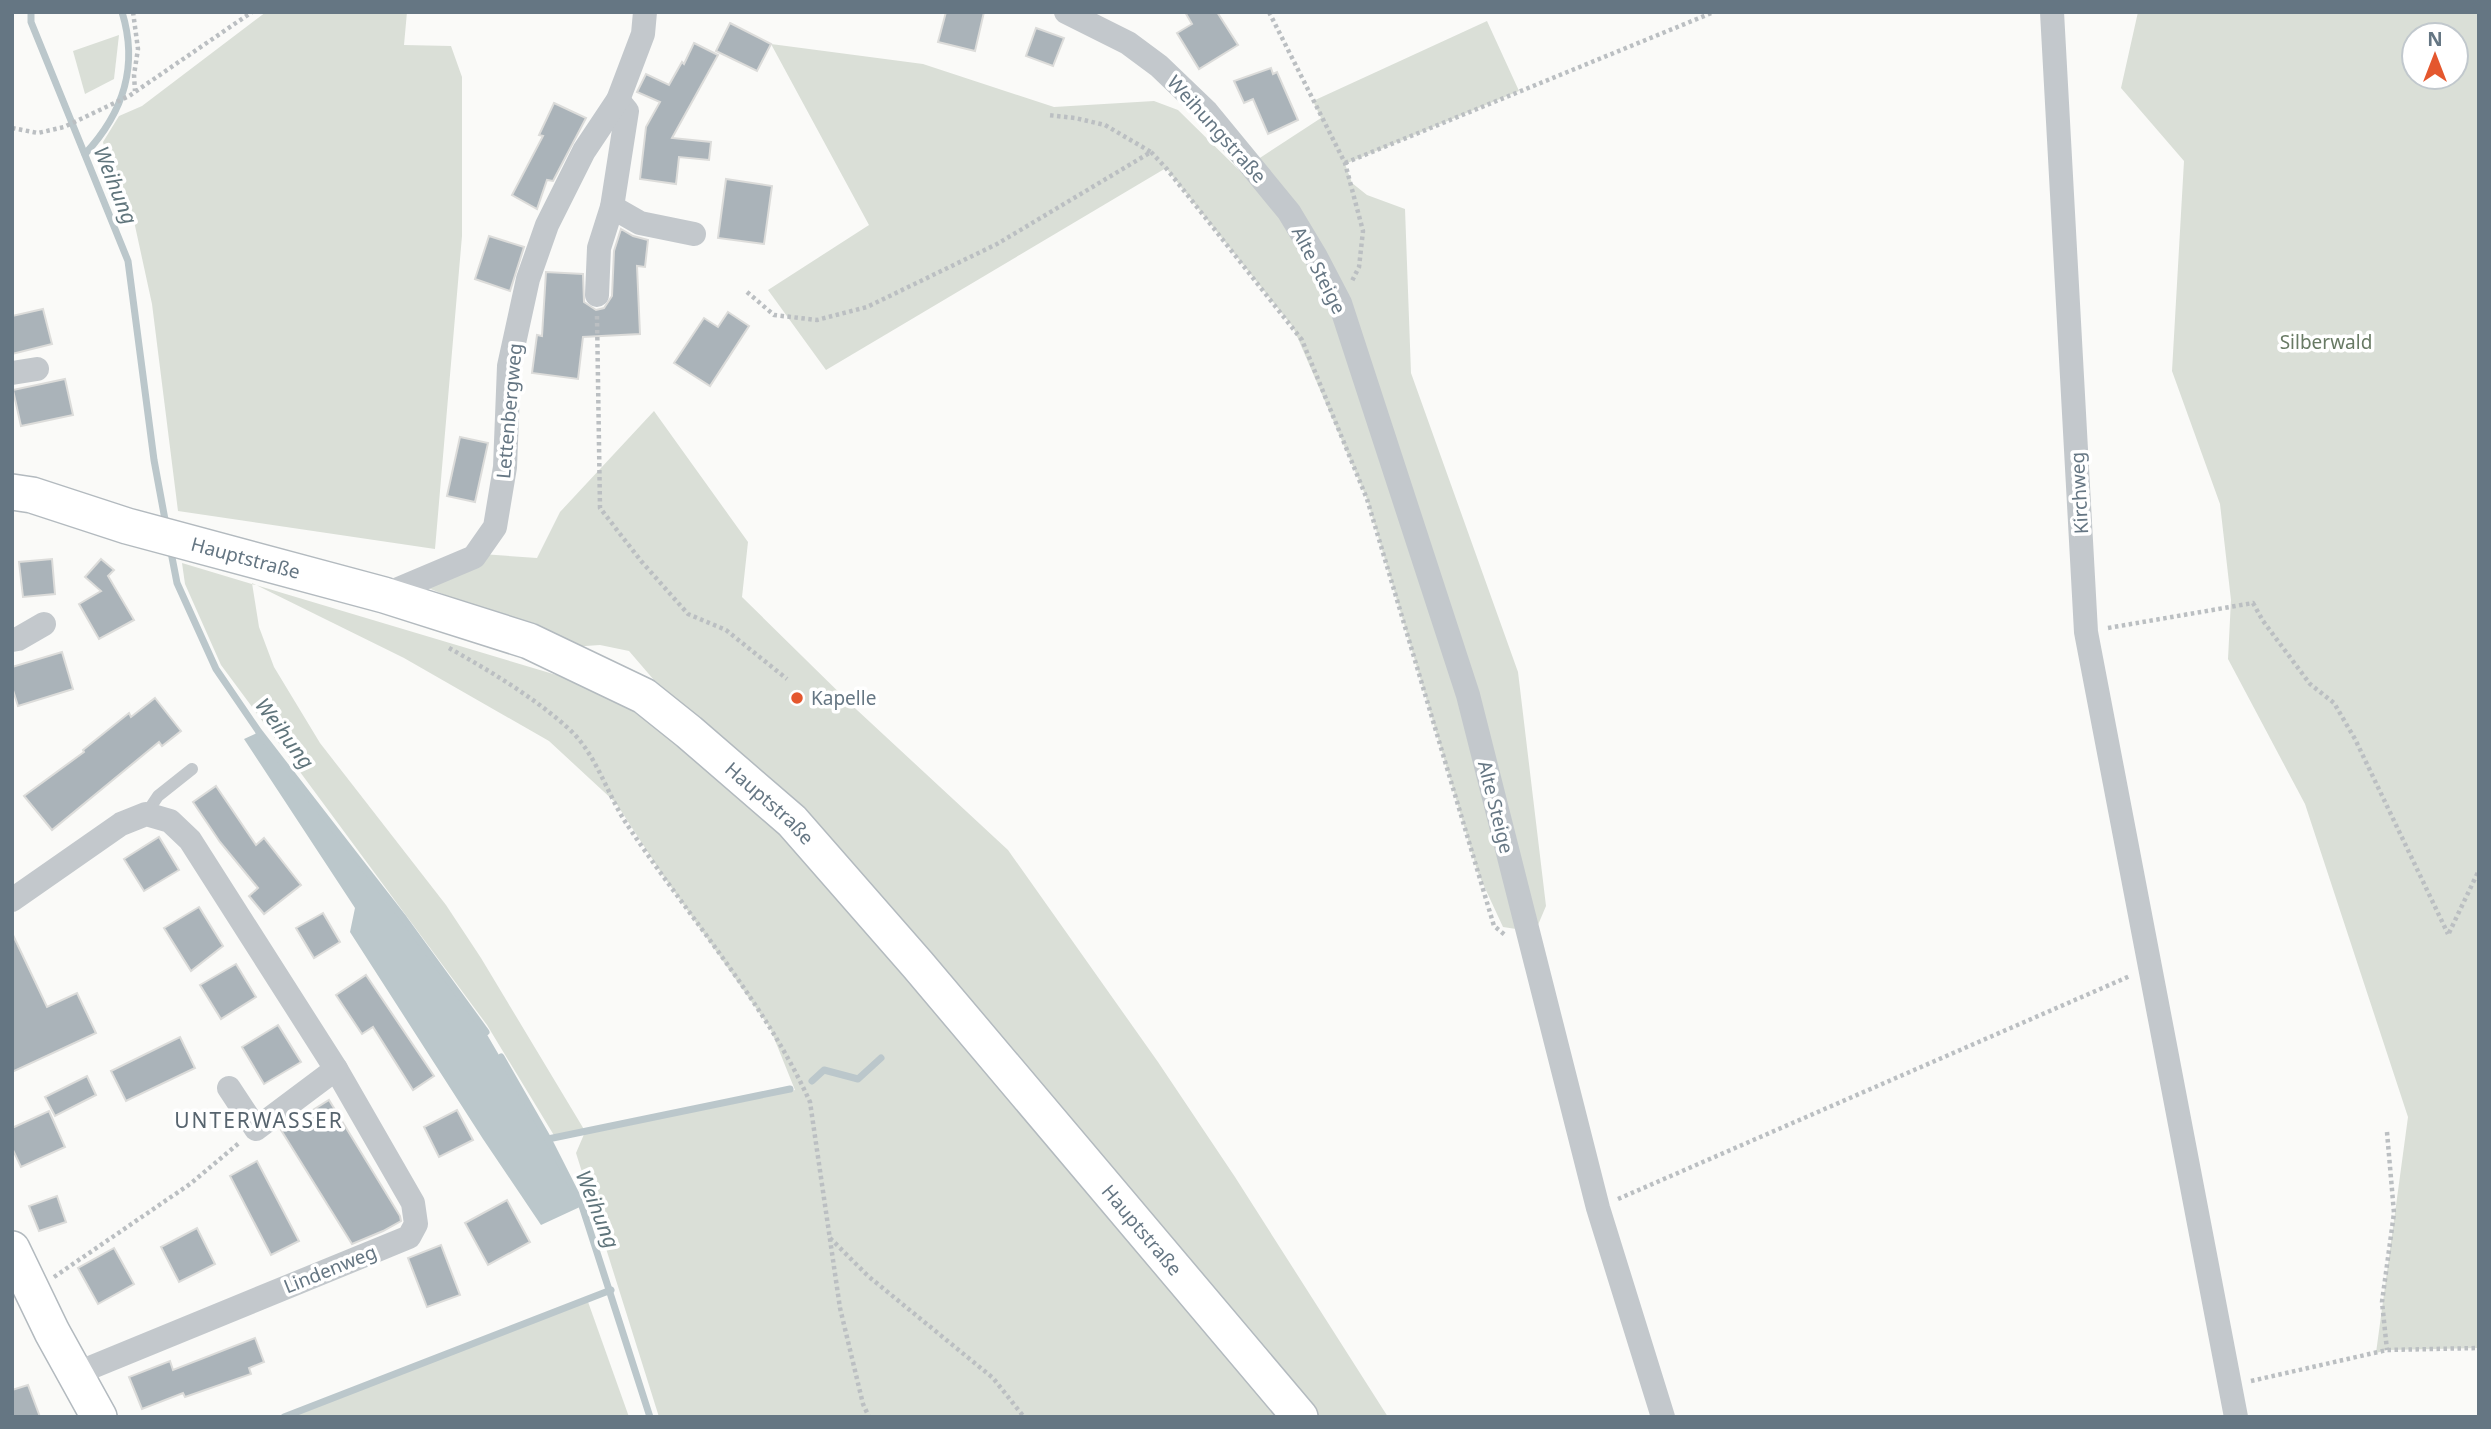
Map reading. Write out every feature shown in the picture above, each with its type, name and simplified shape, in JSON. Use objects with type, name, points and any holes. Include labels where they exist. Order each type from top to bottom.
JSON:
[{"type":"main road","name":"Hauptstraße","points":[[19,490],[127,526],[384,595],[529,641],[644,696],[792,821],[918,965],[1300,1417]]},
{"type":"main road","points":[[12,1249],[99,1417]]},
{"type":"street","name":"Lettenbergweg","points":[[384,595],[474,557],[495,527],[505,467],[509,366],[528,279],[547,225],[584,151],[618,100],[643,34],[645,12]]},
{"type":"street","name":"Weihungstraße","points":[[1066,12],[1128,43],[1159,66],[1207,112],[1289,212]]},
{"type":"street","name":"Kirchweg","points":[[2052,12],[2086,632],[2236,1417]]},
{"type":"street","points":[[597,295],[599,248],[612,207],[627,111],[618,100]]},
{"type":"street","points":[[612,207],[640,223],[694,234]]},
{"type":"street","name":"Alte Steige","points":[[1289,212],[1340,303],[1468,695],[1598,1208],[1663,1417]]},
{"type":"street","points":[[12,373],[37,369]]},
{"type":"street","points":[[12,640],[44,624]]},
{"type":"street","points":[[12,900],[121,824],[146,814]]},
{"type":"street","name":"Lindenweg","points":[[75,1374],[409,1237],[416,1224],[413,1203],[336,1069],[190,840],[170,821],[146,814]]},
{"type":"street","points":[[229,1088],[256,1129],[336,1069]]},
{"type":"lane","points":[[146,814],[158,796],[192,769]]},
{"type":"path","points":[[133,12],[138,49],[134,75],[135,92]]},
{"type":"path","points":[[12,128],[38,133],[64,127],[129,96],[252,12]]},
{"type":"path","points":[[1269,12],[1345,163],[1363,231],[1359,267],[1340,303]]},
{"type":"path","points":[[1345,163],[1714,12]]},
{"type":"path","points":[[1048,115],[1105,125],[1151,152],[1302,340],[1367,499],[1494,926],[1510,940],[1530,947]]},
{"type":"path","points":[[747,292],[774,315],[817,320],[867,307],[997,244],[1151,152]]},
{"type":"path","points":[[597,295],[600,508],[688,614],[726,630],[787,679]]},
{"type":"path","points":[[2086,632],[2253,603],[2263,621],[2310,684],[2334,703],[2355,739],[2448,934],[2479,870]]},
{"type":"path","points":[[443,644],[500,677],[570,729],[598,769],[624,820],[771,1028],[798,1075],[810,1102],[840,1308],[863,1404],[869,1417]]},
{"type":"path","points":[[1598,1208],[2150,968]]},
{"type":"path","points":[[32,1290],[190,1184],[256,1129]]},
{"type":"path","points":[[2387,1132],[2394,1213],[2382,1302],[2387,1350]]},
{"type":"path","points":[[830,1238],[868,1276],[993,1378],[1024,1417]]},
{"type":"path","points":[[2229,1385],[2387,1350],[2479,1348]]},
{"type":"green space","points":[[266,12],[407,12],[404,45],[451,46],[462,77],[462,236],[435,549],[178,511],[152,304],[132,212],[108,166],[103,142],[119,116],[142,106]]},
{"type":"green space","name":"Silberwald","points":[[2138,12],[2479,12],[2479,1348],[2387,1350],[2376,1353],[2408,1117],[2305,804],[2228,659],[2231,600],[2220,504],[2172,371],[2184,161],[2121,88]]},
{"type":"green space","points":[[1487,21],[1519,91],[1345,164],[1352,183],[1367,195],[1405,209],[1411,373],[1518,672],[1546,906],[1535,932],[1503,927],[1478,873],[1367,499],[1293,327],[1166,168],[826,370],[768,290],[869,225],[771,44],[923,64],[1054,107],[1154,101],[1178,110],[1240,171],[1321,118],[1313,101]]},
{"type":"green space","points":[[119,35],[114,79],[85,94],[73,51]]},
{"type":"green space","points":[[654,411],[748,542],[742,597],[857,710],[1008,850],[1158,1062],[1388,1417],[659,1417],[576,1153],[585,1132],[555,1137],[487,1025],[221,665],[185,584],[182,563],[252,584],[259,627],[274,667],[320,743],[446,905],[585,1131],[795,1090],[770,1028],[662,874],[616,803],[549,741],[404,658],[257,585],[590,685],[678,708],[629,651],[600,645],[571,647],[416,583],[482,554],[537,558],[560,512]]},
{"type":"green space","points":[[587,1299],[629,1417],[279,1417]]},
{"type":"shaded area","points":[[259,732],[482,1026],[548,1139],[582,1206],[541,1225],[350,932],[355,908],[244,739]]},
{"type":"building","points":[[946,12],[984,12],[975,51],[938,42]]},
{"type":"building","points":[[1185,12],[1217,12],[1238,45],[1199,69],[1177,33],[1192,24]]},
{"type":"building","points":[[730,23],[771,44],[757,71],[716,51]]},
{"type":"building","points":[[1036,28],[1064,38],[1053,66],[1026,56]]},
{"type":"building","points":[[694,43],[718,55],[672,138],[711,142],[709,160],[679,157],[676,184],[640,179],[646,127],[660,102],[637,92],[646,74],[669,85],[682,62],[684,64]]},
{"type":"building","points":[[1271,68],[1273,74],[1277,72],[1298,120],[1268,134],[1253,99],[1244,103],[1234,81]]},
{"type":"building","points":[[554,103],[586,118],[553,181],[547,180],[537,209],[512,195],[543,136],[539,135]]},
{"type":"building","points":[[726,179],[772,186],[764,244],[718,238]]},
{"type":"building","points":[[621,229],[648,240],[645,267],[637,266],[640,334],[583,337],[578,379],[532,373],[537,335],[542,336],[546,272],[583,274],[584,302],[596,310],[604,308],[612,296],[614,251]]},
{"type":"building","points":[[489,236],[524,247],[510,291],[475,279]]},
{"type":"building","points":[[43,309],[52,344],[12,354],[12,316]]},
{"type":"building","points":[[728,312],[749,326],[710,386],[674,363],[704,318],[718,327]]},
{"type":"building","points":[[65,379],[73,415],[21,426],[13,390]]},
{"type":"building","points":[[460,437],[488,443],[475,502],[447,496]]},
{"type":"building","points":[[52,559],[55,594],[23,597],[19,562]]},
{"type":"building","points":[[101,559],[114,570],[108,576],[134,620],[99,639],[79,604],[101,591],[85,577]]},
{"type":"building","points":[[62,652],[73,689],[18,706],[12,687],[12,667]]},
{"type":"building","points":[[155,698],[181,731],[162,746],[159,742],[52,830],[24,796],[84,752],[83,750],[129,713],[131,717]]},
{"type":"building","points":[[216,786],[256,845],[264,838],[301,885],[264,914],[249,896],[258,888],[220,842],[193,802]]},
{"type":"building","points":[[159,837],[179,870],[144,891],[124,859]]},
{"type":"building","points":[[199,907],[223,946],[191,971],[164,928]]},
{"type":"building","points":[[323,913],[340,942],[314,958],[296,928]]},
{"type":"building","points":[[12,933],[47,1007],[77,993],[96,1033],[12,1072]]},
{"type":"building","points":[[236,964],[256,997],[221,1019],[200,985]]},
{"type":"building","points":[[366,975],[434,1076],[413,1090],[373,1027],[362,1034],[336,995]]},
{"type":"building","points":[[278,1025],[301,1062],[264,1084],[242,1047]]},
{"type":"building","points":[[180,1037],[195,1068],[126,1101],[111,1071]]},
{"type":"building","points":[[87,1076],[96,1095],[55,1116],[45,1097]]},
{"type":"building","points":[[329,1100],[401,1221],[352,1244],[281,1130]]},
{"type":"building","points":[[457,1110],[473,1140],[439,1157],[424,1127]]},
{"type":"building","points":[[49,1111],[65,1147],[21,1167],[12,1148],[12,1128]]},
{"type":"building","points":[[257,1161],[299,1241],[271,1255],[230,1176]]},
{"type":"building","points":[[57,1196],[66,1222],[39,1231],[29,1206]]},
{"type":"building","points":[[507,1200],[530,1242],[488,1265],[465,1223]]},
{"type":"building","points":[[197,1228],[215,1264],[179,1282],[161,1247]]},
{"type":"building","points":[[441,1245],[460,1295],[427,1307],[408,1258]]},
{"type":"building","points":[[114,1248],[134,1284],[98,1304],[78,1268]]},
{"type":"building","points":[[255,1338],[264,1362],[249,1368],[251,1374],[185,1397],[183,1393],[142,1409],[129,1377],[170,1361],[173,1370]]},
{"type":"building","points":[[28,1385],[40,1417],[12,1417],[12,1390]]},
{"type":"waterway","name":"Weihung","points":[[31,12],[31,22],[128,261],[154,460],[166,525]]},
{"type":"waterway","points":[[85,154],[109,122],[124,88],[129,52],[122,12]]},
{"type":"waterway","name":"Weihung","points":[[170,547],[177,583],[216,669],[259,732],[404,919],[486,1032]]},
{"type":"waterway","name":"Weihung","points":[[501,1057],[548,1139],[582,1206],[650,1417]]},
{"type":"waterway","points":[[812,1081],[824,1070],[858,1079],[881,1058]]},
{"type":"waterway","points":[[548,1139],[790,1089]]},
{"type":"waterway","points":[[284,1417],[611,1290]]},
{"type":"place","name":"Kapelle","points":[[797,698]]},
{"type":"district","name":"UNTERWASSER","points":[[259,1120]]}]
